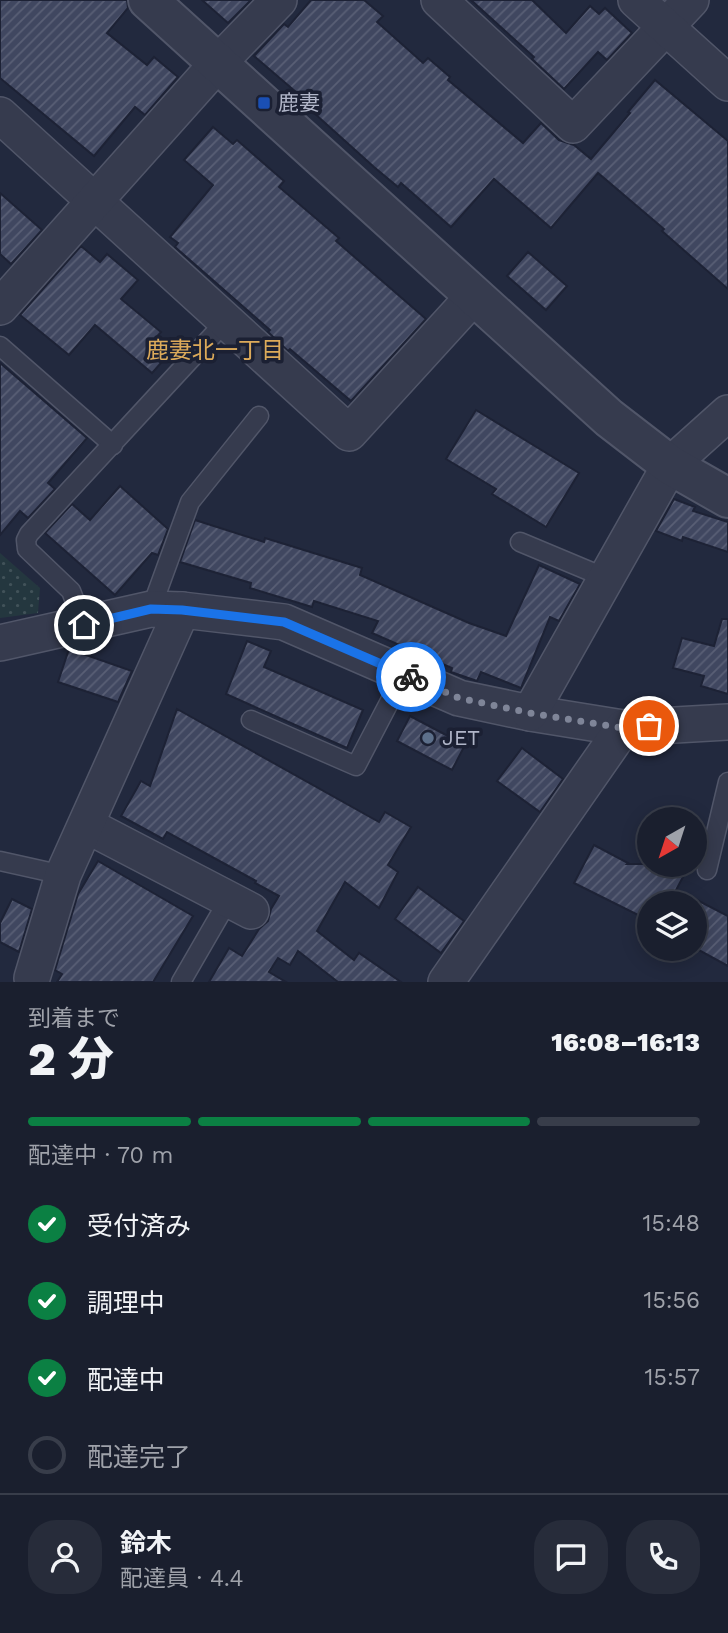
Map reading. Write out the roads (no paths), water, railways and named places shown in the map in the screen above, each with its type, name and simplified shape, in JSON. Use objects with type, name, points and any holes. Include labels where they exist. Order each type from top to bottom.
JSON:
[{"type":"street","points":[[148,0],[609,418],[670,465],[728,498]]},
{"type":"street","points":[[0,307],[218,63],[279,0]]},
{"type":"street","points":[[439,0],[573,125],[691,0]]},
{"type":"street","points":[[636,0],[728,83]]},
{"type":"street","points":[[0,115],[349,433],[474,296]]},
{"type":"street","points":[[530,713],[670,465],[728,413]]},
{"type":"street","points":[[32,978],[63,875],[86,825],[167,610]]},
{"type":"street","points":[[0,643],[167,610],[284,622],[459,698],[623,728],[728,722]]},
{"type":"street","points":[[446,982],[623,728]]},
{"type":"street","points":[[86,825],[240,905]]},
{"type":"lane","points":[[84,625],[71,591],[27,549],[26,540],[226,321]]},
{"type":"lane","points":[[0,346],[113,445]]},
{"type":"lane","points":[[167,610],[190,502],[259,416]]},
{"type":"lane","points":[[520,542],[606,578]]},
{"type":"lane","points":[[251,720],[356,766],[404,674]]},
{"type":"lane","points":[[707,870],[728,782]]},
{"type":"lane","points":[[0,861],[63,875]]},
{"type":"lane","points":[[181,982],[240,905]]},
{"type":"place","name":"鹿妻","points":[[264,103]]},
{"type":"place","name":"JET","points":[[428,738]]},
{"type":"district","name":"鹿妻北一丁目","points":[[215,350]]}]
